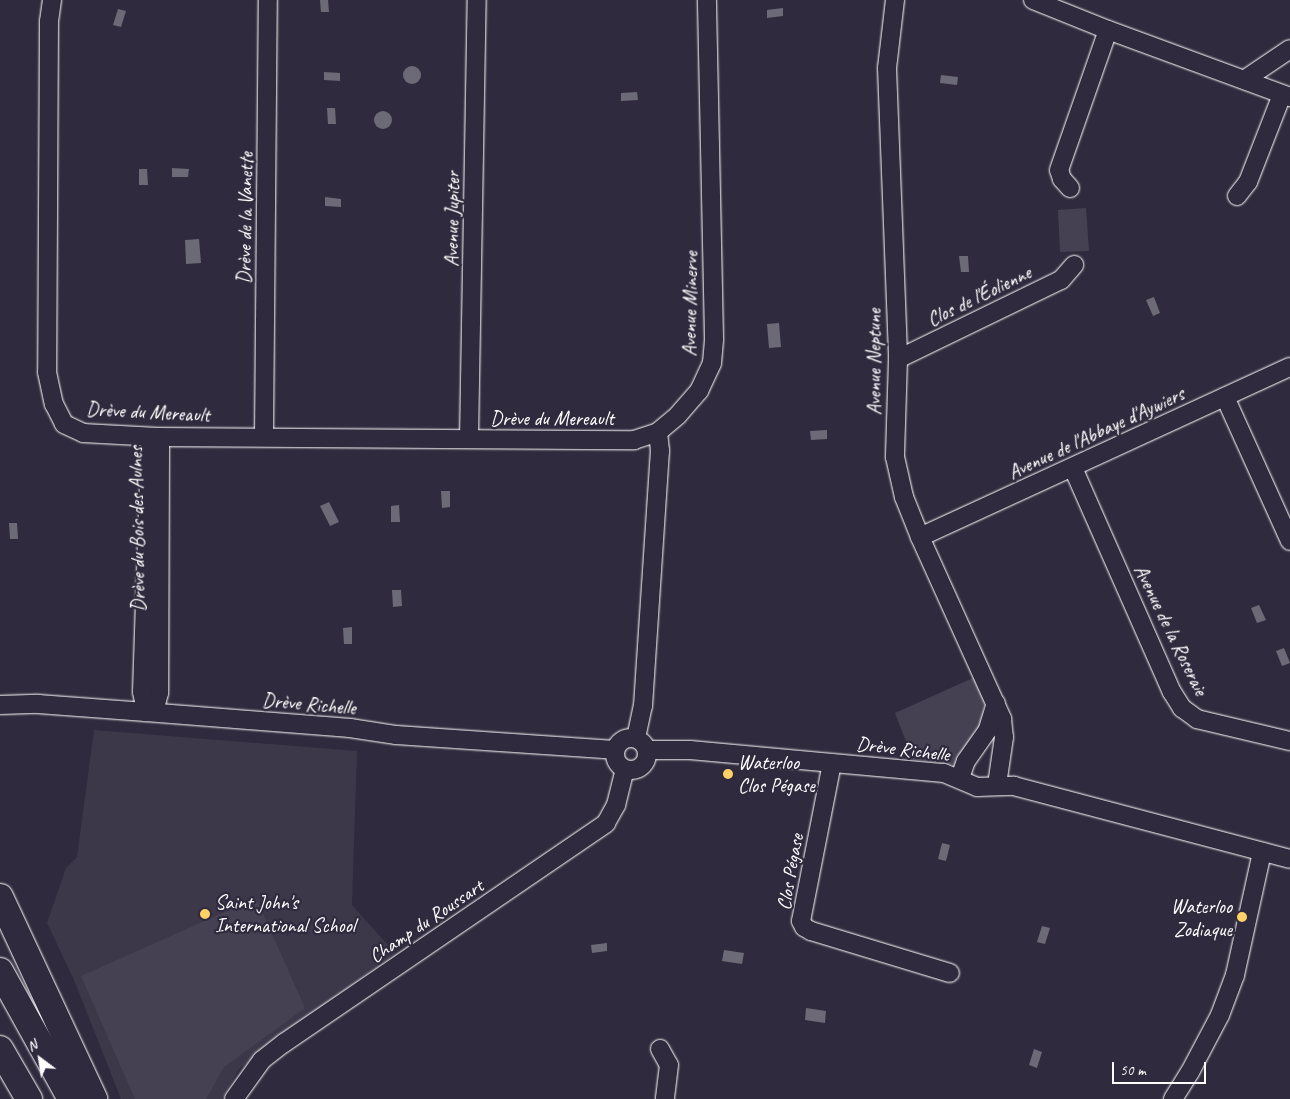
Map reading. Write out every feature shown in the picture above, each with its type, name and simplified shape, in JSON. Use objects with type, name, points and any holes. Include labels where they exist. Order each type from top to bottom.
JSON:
[{"type":"highway","points":[[0,897],[94,1099]]},
{"type":"highway","points":[[0,971],[71,1099]]},
{"type":"highway","points":[[0,1049],[29,1099]]},
{"type":"highway","points":[[0,1082],[12,1099]]},
{"type":"street","name":"Drève du Mereault","points":[[52,0],[49,21],[47,372],[54,404],[64,424],[83,433],[156,437],[264,436],[634,440],[658,432]]},
{"type":"street","name":"Drève de la Vanette","points":[[264,436],[268,0]]},
{"type":"street","name":"Avenue Jupiter","points":[[469,439],[477,0]]},
{"type":"street","name":"Avenue Minerve","points":[[658,432],[699,391],[712,363],[714,338],[707,0]]},
{"type":"street","name":"Avenue Neptune","points":[[895,0],[887,68],[898,359],[895,458],[904,497],[920,537],[1002,719],[1004,737],[997,785]]},
{"type":"street","points":[[1033,0],[1067,5],[1108,30],[1286,96],[1248,182],[1237,196]]},
{"type":"street","points":[[1070,188],[1062,179],[1059,170],[1108,30]]},
{"type":"street","points":[[1244,80],[1290,49]]},
{"type":"street","name":"Clos de l'Éolienne","points":[[898,359],[1062,280],[1074,265]]},
{"type":"street","name":"Avenue de l'Abbaye d'Aywiers","points":[[920,537],[1290,367]]},
{"type":"street","points":[[1225,397],[1290,541]]},
{"type":"street","points":[[642,744],[623,741],[614,750],[614,757],[625,770],[640,767],[642,744],[643,706],[660,451],[658,432]]},
{"type":"street","name":"Drève du Bois des Aulnes","points":[[146,712],[142,692],[150,447],[156,437]]},
{"type":"street","name":"Avenue de la Roseraie","points":[[1073,468],[1172,692],[1182,708],[1197,719],[1290,741]]},
{"type":"street","name":"Drève Richelle","points":[[0,705],[38,704],[350,728],[396,735],[614,750]]},
{"type":"street","points":[[960,778],[966,761],[988,729],[996,704]]},
{"type":"street","name":"Drève Richelle","points":[[642,744],[832,763],[928,770],[960,778],[977,788],[997,785],[1014,786],[1290,859]]},
{"type":"street","name":"Clos Pégase","points":[[832,763],[801,921],[804,927],[810,931],[950,973]]},
{"type":"street","name":"Champ du Roussart","points":[[234,1099],[262,1060],[284,1043],[606,823],[616,806],[625,770]]},
{"type":"street","points":[[1172,1099],[1190,1072],[1220,1015],[1235,975],[1262,852]]},
{"type":"street","points":[[660,1050],[669,1065],[665,1099]]},
{"type":"shaded area","points":[[320,0],[328,0],[329,12],[321,12]]},
{"type":"shaded area","points":[[783,8],[783,16],[767,18],[767,10]]},
{"type":"shaded area","points":[[118,9],[126,11],[121,27],[113,25]]},
{"type":"shaded area","points":[[412,66],[418,69],[421,75],[418,81],[412,84],[406,81],[403,75],[406,69]]},
{"type":"shaded area","points":[[324,72],[340,73],[340,81],[324,80]]},
{"type":"shaded area","points":[[941,75],[958,77],[957,85],[940,83]]},
{"type":"shaded area","points":[[637,92],[638,100],[621,101],[621,93]]},
{"type":"shaded area","points":[[327,108],[335,108],[336,124],[328,124]]},
{"type":"shaded area","points":[[383,111],[389,114],[392,120],[389,126],[383,129],[377,126],[374,120],[377,114]]},
{"type":"shaded area","points":[[172,168],[189,169],[188,177],[172,177]]},
{"type":"shaded area","points":[[139,169],[147,169],[148,185],[139,185]]},
{"type":"shaded area","points":[[325,197],[341,199],[341,207],[325,206]]},
{"type":"shaded area","points":[[1086,208],[1089,251],[1060,252],[1058,210]]},
{"type":"shaded area","points":[[199,239],[201,263],[186,264],[185,240]]},
{"type":"shaded area","points":[[959,256],[968,256],[969,272],[961,272]]},
{"type":"shaded area","points":[[1154,297],[1160,313],[1153,316],[1146,300]]},
{"type":"shaded area","points":[[779,323],[781,347],[769,348],[767,324]]},
{"type":"shaded area","points":[[827,430],[827,439],[811,440],[810,431]]},
{"type":"shaded area","points":[[441,491],[450,491],[450,507],[442,508]]},
{"type":"shaded area","points":[[329,502],[339,522],[330,526],[320,506]]},
{"type":"shaded area","points":[[399,505],[400,522],[391,522],[391,506]]},
{"type":"shaded area","points":[[9,523],[17,523],[18,539],[10,539]]},
{"type":"shaded area","points":[[392,590],[401,590],[402,606],[393,607]]},
{"type":"shaded area","points":[[1259,605],[1266,620],[1257,623],[1251,608]]},
{"type":"shaded area","points":[[352,627],[352,644],[344,644],[343,628]]},
{"type":"shaded area","points":[[1284,648],[1290,663],[1282,666],[1276,651]]},
{"type":"shaded area","points":[[975,677],[984,697],[983,719],[978,732],[957,765],[913,759],[895,713]]},
{"type":"shaded area","name":"Saint John's International School","points":[[94,730],[357,751],[352,905],[395,953],[239,1069],[222,1099],[121,1099],[74,980],[47,923],[66,868],[77,857]]},
{"type":"shaded area","points":[[942,843],[950,845],[946,861],[938,859]]},
{"type":"shaded area","points":[[256,898],[305,1008],[224,1067],[206,1099],[135,1099],[81,976]]},
{"type":"shaded area","points":[[1042,926],[1050,928],[1045,944],[1037,942]]},
{"type":"shaded area","points":[[607,943],[607,951],[592,953],[591,945]]},
{"type":"shaded area","points":[[724,950],[744,953],[742,964],[722,961]]},
{"type":"shaded area","points":[[806,1008],[826,1011],[825,1023],[805,1020]]},
{"type":"shaded area","points":[[1034,1049],[1042,1052],[1037,1068],[1029,1065]]},
{"type":"place","name":"Waterloo Clos Pégase","points":[[728,774]]},
{"type":"place","name":"Saint John's International School","points":[[205,914]]},
{"type":"place","name":"Waterloo Zodiaque","points":[[1242,917]]}]
